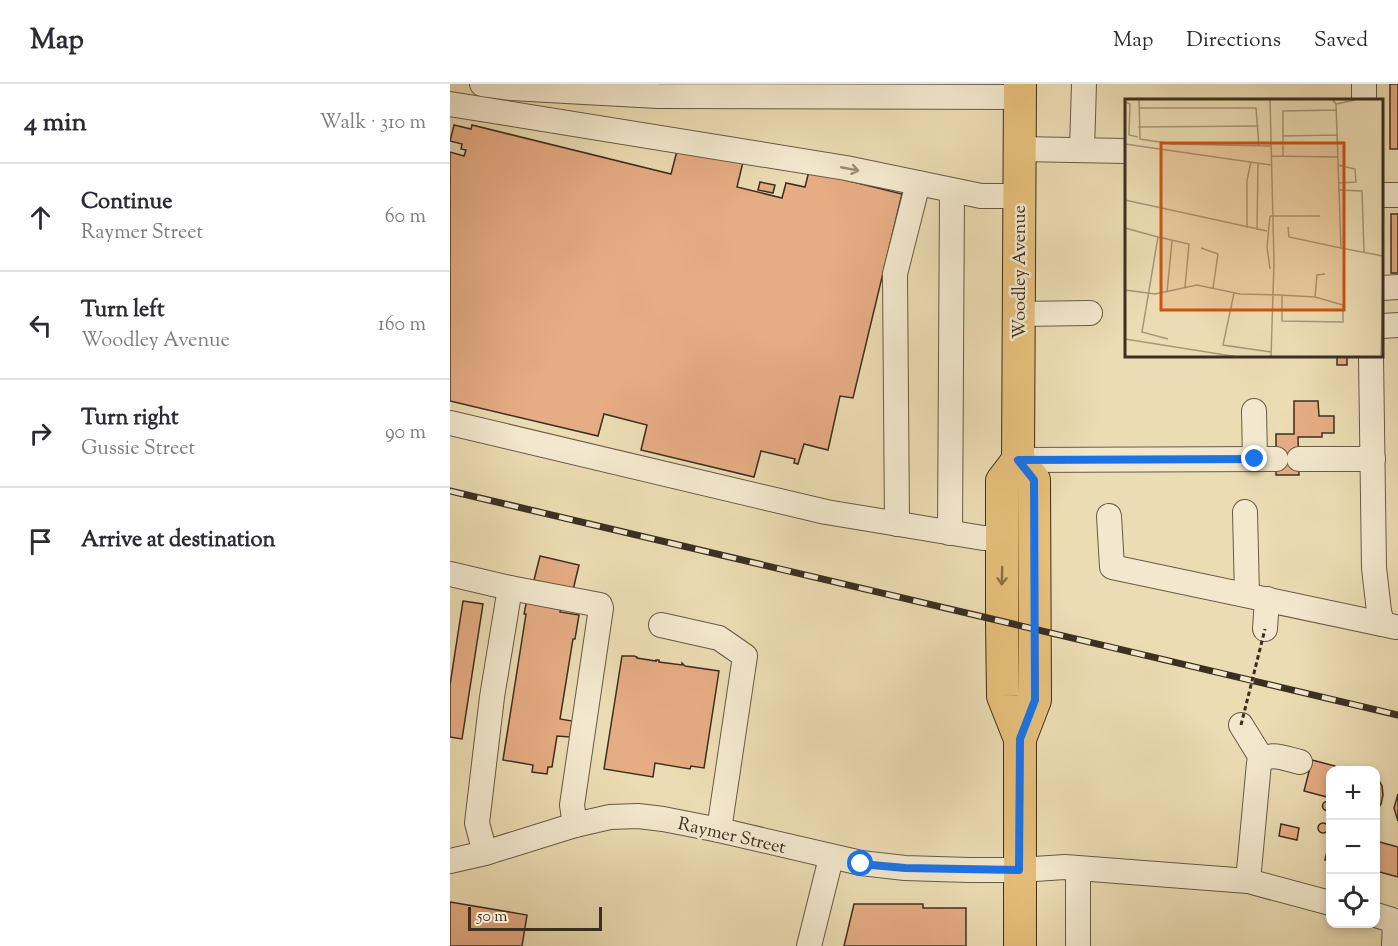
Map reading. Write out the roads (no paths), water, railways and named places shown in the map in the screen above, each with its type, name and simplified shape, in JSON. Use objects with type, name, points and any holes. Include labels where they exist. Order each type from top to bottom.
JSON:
[{"type":"main road","name":"Woodley Avenue","points":[[1018,460],[1020,91]]},
{"type":"main road","points":[[1020,739],[1003,696],[1002,481],[1018,460],[1034,480],[1035,688],[1035,700],[1020,739],[1020,946]]},
{"type":"street","points":[[482,84],[511,88],[658,96],[1020,91]]},
{"type":"street","points":[[1082,150],[1084,84]]},
{"type":"street","points":[[450,104],[846,168],[981,196],[1020,196]]},
{"type":"street","points":[[1019,149],[1125,151]]},
{"type":"street","points":[[897,524],[895,274],[918,183]]},
{"type":"street","points":[[950,533],[952,191]]},
{"type":"street","points":[[1383,288],[1398,287]]},
{"type":"street","points":[[1019,314],[1090,313]]},
{"type":"street","points":[[1371,357],[1374,567],[1379,611],[1390,625]]},
{"type":"street","points":[[1254,411],[1276,459]]},
{"type":"street","points":[[450,423],[826,512],[983,538],[1003,538]]},
{"type":"street","points":[[1018,460],[1373,459]]},
{"type":"street","points":[[1245,512],[1257,597],[1265,629]]},
{"type":"street","points":[[1109,516],[1112,567],[1390,625]]},
{"type":"street","points":[[450,574],[510,588],[600,604],[575,777],[572,805],[574,825]]},
{"type":"street","points":[[485,853],[477,823],[492,698],[510,588]]},
{"type":"street","points":[[661,625],[719,638],[745,656],[719,830]]},
{"type":"street","points":[[1241,725],[1262,759]]},
{"type":"street","points":[[1248,881],[1258,764],[1269,755],[1300,762]]},
{"type":"street","name":"Raymer Street","points":[[450,861],[485,853],[574,825],[610,817],[638,816],[719,830],[861,864],[905,868],[1019,870],[1065,867],[1248,881],[1326,902]]},
{"type":"street","points":[[809,946],[831,858]]},
{"type":"street","points":[[1078,868],[1078,946]]},
{"type":"street","points":[[1380,916],[1395,921],[1394,946]]},
{"type":"railway","points":[[450,491],[1398,715]]}]
